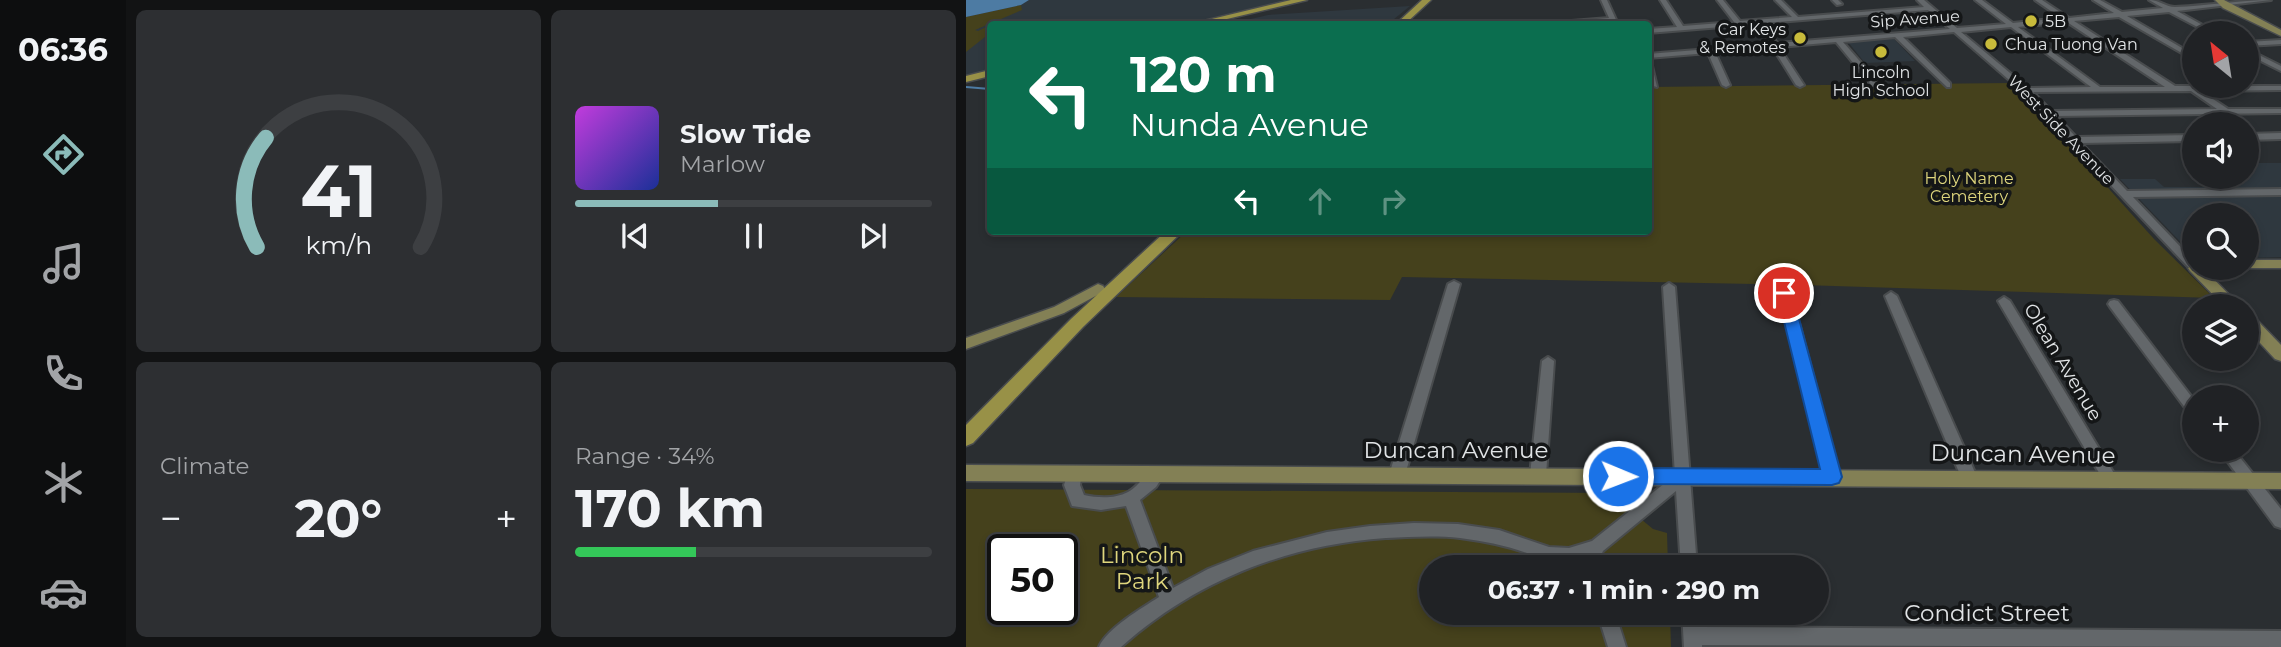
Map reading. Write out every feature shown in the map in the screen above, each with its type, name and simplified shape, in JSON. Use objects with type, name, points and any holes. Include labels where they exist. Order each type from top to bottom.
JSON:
[{"type":"highway","points":[[1209,21],[1303,0]]},
{"type":"highway","points":[[1223,21],[1311,0]]},
{"type":"highway","points":[[1403,21],[1427,0]]},
{"type":"highway","points":[[1411,21],[1433,0]]},
{"type":"highway","points":[[966,81],[987,76]]},
{"type":"highway","points":[[966,422],[1098,289],[1158,235]]},
{"type":"highway","points":[[966,438],[1092,308],[1171,235]]},
{"type":"main road","points":[[2221,2],[2281,33]]},
{"type":"main road","points":[[2259,264],[2281,264]]},
{"type":"main road","name":"West Side Avenue","points":[[2208,280],[2221,294]]},
{"type":"main road","points":[[966,344],[1059,310],[1098,289]]},
{"type":"main road","points":[[2259,332],[2281,355]]},
{"type":"main road","name":"Duncan Avenue","points":[[966,473],[1969,477],[2281,481]]},
{"type":"street","points":[[1604,0],[1614,21]]},
{"type":"street","points":[[1663,0],[1681,28]]},
{"type":"street","points":[[1720,0],[1739,24]]},
{"type":"street","points":[[1778,0],[1797,19]]},
{"type":"street","name":"West Side Avenue","points":[[1920,0],[2026,90],[2182,254]]},
{"type":"street","points":[[1979,0],[2099,89]]},
{"type":"street","points":[[2038,0],[2173,88]]},
{"type":"street","points":[[2096,0],[2182,51]]},
{"type":"street","points":[[2152,0],[2192,21]]},
{"type":"street","name":"Sip Avenue","points":[[1652,56],[2068,20],[2221,2],[2271,2]]},
{"type":"street","points":[[1652,31],[1930,8]]},
{"type":"street","points":[[1760,22],[1800,85]]},
{"type":"street","points":[[1897,35],[1947,85]]},
{"type":"street","points":[[1838,40],[1876,85]]},
{"type":"street","points":[[2259,44],[2281,43]]},
{"type":"street","points":[[1711,51],[1726,85]]},
{"type":"street","points":[[2259,57],[2281,69]]},
{"type":"street","points":[[1652,79],[1654,85]]},
{"type":"street","points":[[2259,87],[2281,88]]},
{"type":"street","points":[[2026,90],[2182,88]]},
{"type":"street","points":[[2206,98],[2225,111]]},
{"type":"street","points":[[2049,114],[2281,111]]},
{"type":"street","points":[[2259,137],[2281,136]]},
{"type":"street","points":[[2074,140],[2182,138]]},
{"type":"street","points":[[2123,194],[2281,192]]},
{"type":"street","points":[[1397,475],[1454,284]]},
{"type":"street","points":[[1669,287],[1688,555]]},
{"type":"street","points":[[1784,293],[1832,477]]},
{"type":"street","points":[[1891,296],[1969,477]]},
{"type":"street","name":"Olean Avenue","points":[[2004,301],[2110,480]]},
{"type":"street","points":[[2114,304],[2182,393]]},
{"type":"street","points":[[1538,475],[1548,360]]},
{"type":"street","points":[[2235,462],[2281,521]]},
{"type":"street","points":[[1074,473],[1072,485],[1078,501],[1108,504],[1130,498],[1150,486],[1157,473]]},
{"type":"street","points":[[1108,647],[1169,602],[1213,575],[1250,558],[1289,546],[1362,533],[1417,530],[1469,532],[1516,541],[1549,554],[1569,555],[1597,546],[1684,476]]},
{"type":"street","points":[[1130,498],[1169,602]]},
{"type":"street","points":[[1593,555],[1597,546]]},
{"type":"street","points":[[1610,625],[1617,647]]},
{"type":"street","name":"Condict Street","points":[[1693,642],[2281,640]]},
{"type":"shaded area","points":[[1029,0],[1288,0],[1197,21],[987,21],[987,72],[966,77],[966,17],[1021,5]]},
{"type":"shaded area","points":[[1410,6],[1392,21],[1242,21],[1268,15]]},
{"type":"shaded area","name":"Lincoln High School","points":[[1893,38],[1915,61],[1865,63],[1848,42]]},
{"type":"shaded area","points":[[2259,163],[2281,163],[2281,257],[2259,258],[2259,203],[2182,203],[2182,244],[2120,179],[2155,179],[2164,187],[2259,189]]},
{"type":"green space","points":[[1021,5],[1022,10],[996,21],[987,21],[987,25],[975,30],[987,26],[987,35],[966,52],[966,17]]},
{"type":"green space","name":"Holy Name Cemetery","points":[[2009,83],[2029,100],[2182,267],[2182,280],[2196,280],[2210,294],[2182,294],[2182,297],[1802,285],[1402,277],[1390,300],[1116,297],[1183,235],[1652,235],[1652,87]]},
{"type":"green space","name":"Lincoln Park","points":[[966,489],[1616,493],[1618,500],[1653,529],[1667,533],[1668,555],[1419,555],[1419,625],[1670,625],[1671,647],[966,647]]},
{"type":"water","points":[[966,0],[1029,0],[1021,5],[966,17]]},
{"type":"waterway","points":[[966,87],[987,89]]},
{"type":"place","name":"5B","points":[[2031,21]]},
{"type":"place","name":"Car Keys & Remotes","points":[[1800,38]]},
{"type":"place","name":"Chua Tuong Van","points":[[1991,44]]},
{"type":"place","name":"Lincoln High School","points":[[1881,52]]},
{"type":"route","points":[[1618,476],[1832,477],[1784,293]]}]
